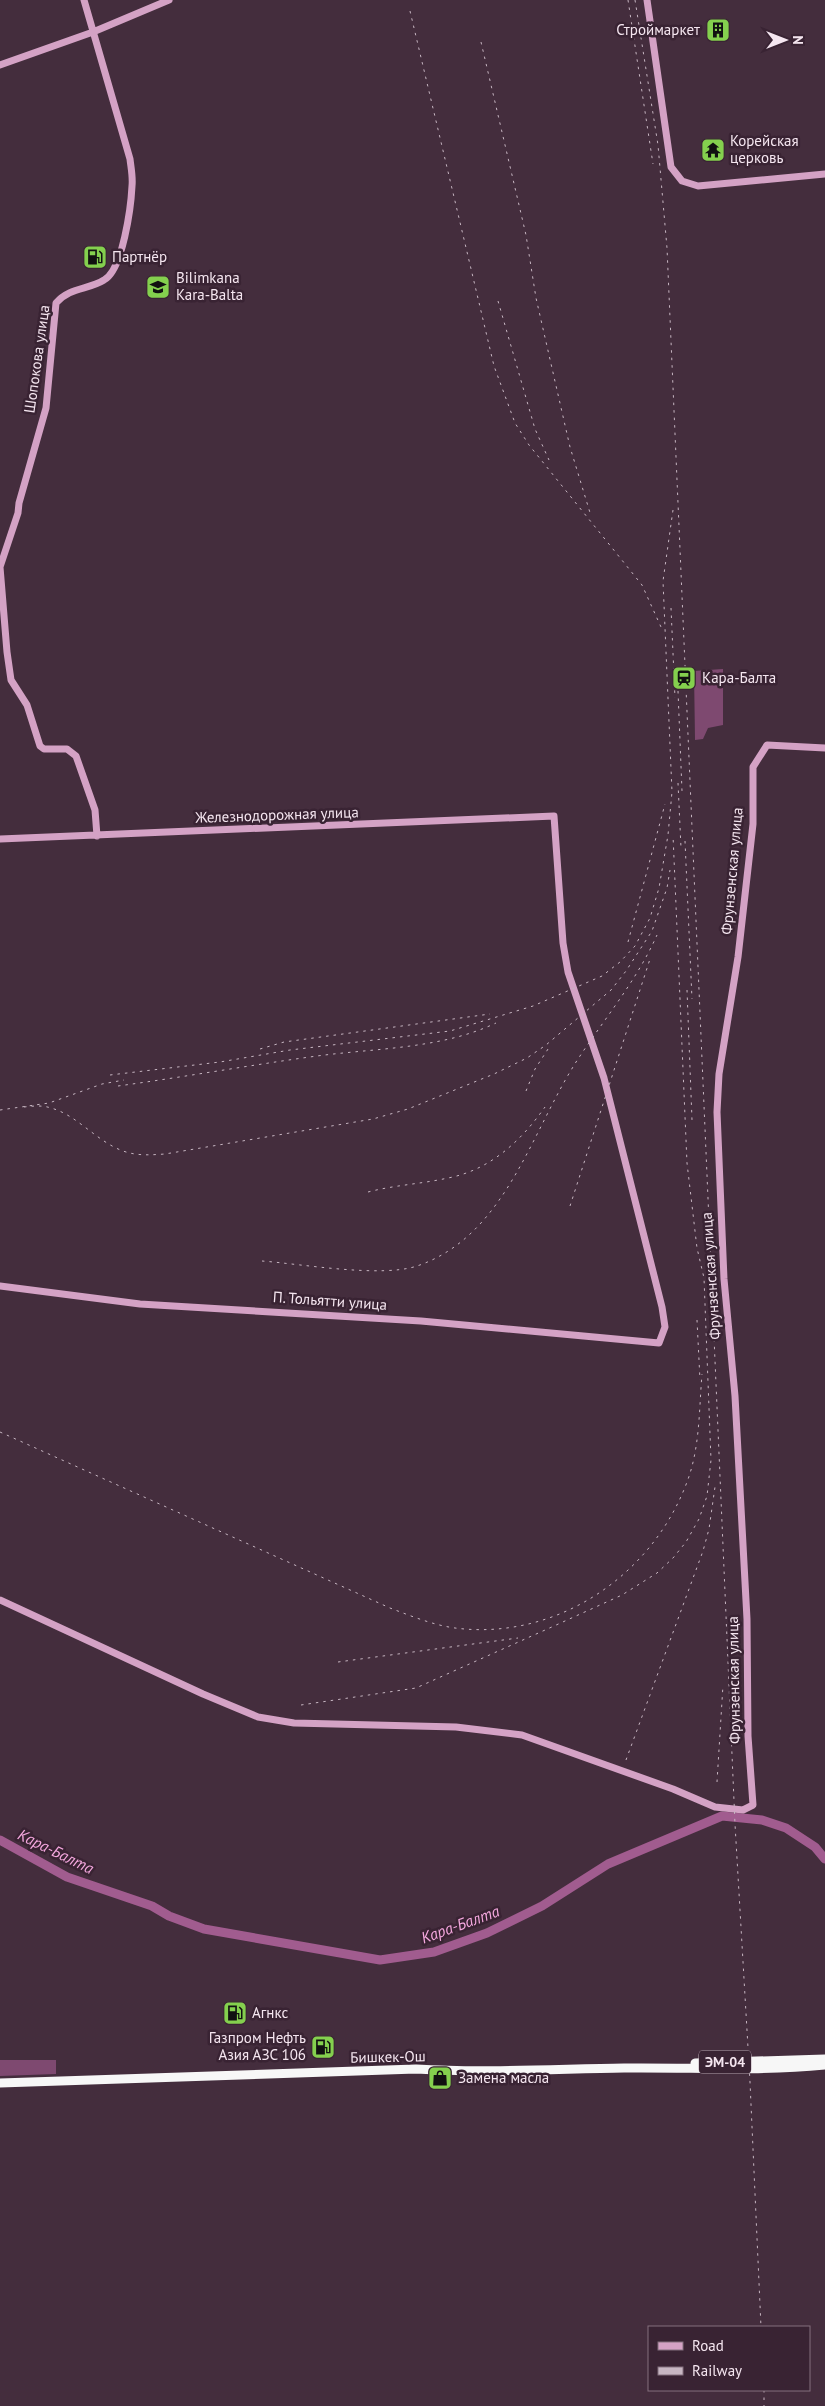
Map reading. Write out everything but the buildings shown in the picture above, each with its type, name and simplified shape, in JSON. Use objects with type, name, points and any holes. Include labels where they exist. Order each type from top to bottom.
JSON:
[{"type":"highway","name":"Бишкек-Ош","points":[[626,2068],[726,2062],[825,2060]]},
{"type":"highway","name":"Бишкек-Ош","points":[[0,2084],[416,2068],[458,2071],[626,2068],[740,2069],[825,2065]]},
{"type":"street","name":"Шопокова улица","points":[[84,0],[130,159],[133,184],[130,210],[118,261],[112,272],[104,281],[69,291],[56,303],[46,408],[19,503],[18,513],[0,567],[11,680],[27,706],[37,742],[44,749],[67,750],[76,756],[96,810],[97,836]]},
{"type":"street","points":[[0,65],[92,32],[170,0]]},
{"type":"street","points":[[647,0],[670,168],[682,181],[698,186],[825,174]]},
{"type":"street","name":"Фрунзенская улица","points":[[0,1600],[203,1694],[258,1717],[294,1723],[456,1727],[522,1735],[673,1789],[715,1807],[743,1810],[753,1805],[748,1736],[747,1618],[735,1396],[724,1279],[717,1112],[719,1074],[738,957],[753,824],[752,767],[767,745],[825,748]]},
{"type":"street","name":"Железнодорожная улица","points":[[0,839],[554,816],[563,943],[568,972],[604,1078],[662,1307],[665,1327],[659,1343]]},
{"type":"street","name":"П. Тольятти улица","points":[[0,1286],[140,1304],[421,1320],[659,1343]]},
{"type":"shaded area","points":[[723,669],[723,725],[708,728],[703,739],[695,740],[694,671]]},
{"type":"shaded area","points":[[0,2060],[56,2060],[56,2074],[0,2076]]},
{"type":"waterway","name":"Кара-Балта","points":[[0,1840],[67,1877],[152,1906],[169,1916],[204,1929],[380,1960],[434,1952],[487,1933],[542,1906],[608,1864],[722,1816],[762,1820],[786,1828],[815,1847],[825,1859]]},
{"type":"railway","points":[[628,0],[653,164]]},
{"type":"railway","points":[[635,0],[658,145],[667,248],[735,1824],[750,2082],[761,2326]]},
{"type":"railway","points":[[410,11],[494,366],[515,423],[529,445],[642,585],[661,627]]},
{"type":"railway","points":[[481,42],[526,235],[536,298],[570,447],[591,516]]},
{"type":"railway","points":[[498,301],[535,429],[549,460]]},
{"type":"railway","points":[[110,1075],[220,1062],[290,1050],[450,1031],[533,1006],[602,976],[620,962],[635,946],[650,918],[659,888],[668,835],[672,792],[663,581],[673,510]]},
{"type":"railway","points":[[671,608],[675,698]]},
{"type":"railway","points":[[678,691],[682,791]]},
{"type":"railway","points":[[678,783],[681,848]]},
{"type":"railway","points":[[628,942],[665,804]]},
{"type":"railway","points":[[301,1705],[416,1688],[622,1595],[657,1573],[673,1558],[686,1542],[699,1519],[707,1496],[711,1460],[704,1278],[697,1248],[687,1163],[673,835]]},
{"type":"railway","points":[[685,841],[692,999]]},
{"type":"railway","points":[[24,1107],[44,1106],[60,1111],[113,1147],[128,1153],[149,1155],[165,1154],[373,1119],[408,1109],[494,1074],[527,1058],[546,1045],[611,990],[652,931],[667,888],[670,870]]},
{"type":"railway","points":[[262,1261],[341,1269],[383,1271],[402,1269],[417,1266],[448,1251],[473,1231],[495,1206],[513,1178],[561,1087],[640,968],[657,935]]},
{"type":"railway","points":[[570,1206],[650,959]]},
{"type":"railway","points":[[687,990],[692,1120]]},
{"type":"railway","points":[[260,1049],[284,1042],[490,1014]]},
{"type":"railway","points":[[118,1086],[317,1056],[431,1043],[475,1032],[496,1023]]},
{"type":"railway","points":[[526,1091],[535,1069],[550,1046]]},
{"type":"railway","points":[[0,1110],[49,1103],[102,1084],[124,1080]]},
{"type":"railway","points":[[368,1192],[448,1178],[478,1168],[491,1161],[515,1142],[545,1107]]},
{"type":"railway","points":[[697,1320],[700,1380]]},
{"type":"railway","points":[[0,1432],[390,1608],[447,1627],[493,1629],[529,1624],[564,1612],[596,1595],[625,1573],[650,1546],[671,1516],[691,1469],[698,1429],[702,1374]]},
{"type":"railway","points":[[626,1760],[703,1551],[709,1529],[715,1487]]},
{"type":"railway","points":[[338,1662],[518,1638]]},
{"type":"railway","points":[[717,1782],[723,1685]]},
{"type":"railway","points":[[764,2391],[764,2406]]},
{"type":"place","name":"Строймаркет","points":[[718,30]]},
{"type":"place","name":"Корейская церковь","points":[[713,150]]},
{"type":"place","name":"Партнёр","points":[[95,257]]},
{"type":"place","name":"Bilimkana Kara-Balta","points":[[158,287]]},
{"type":"place","name":"Кара-Балта","points":[[684,678]]},
{"type":"place","name":"Агнкс","points":[[235,2013]]},
{"type":"place","name":"Газпром Нефть Азия АЗС 106","points":[[323,2047]]},
{"type":"place","name":"Замена масла","points":[[440,2078]]}]
